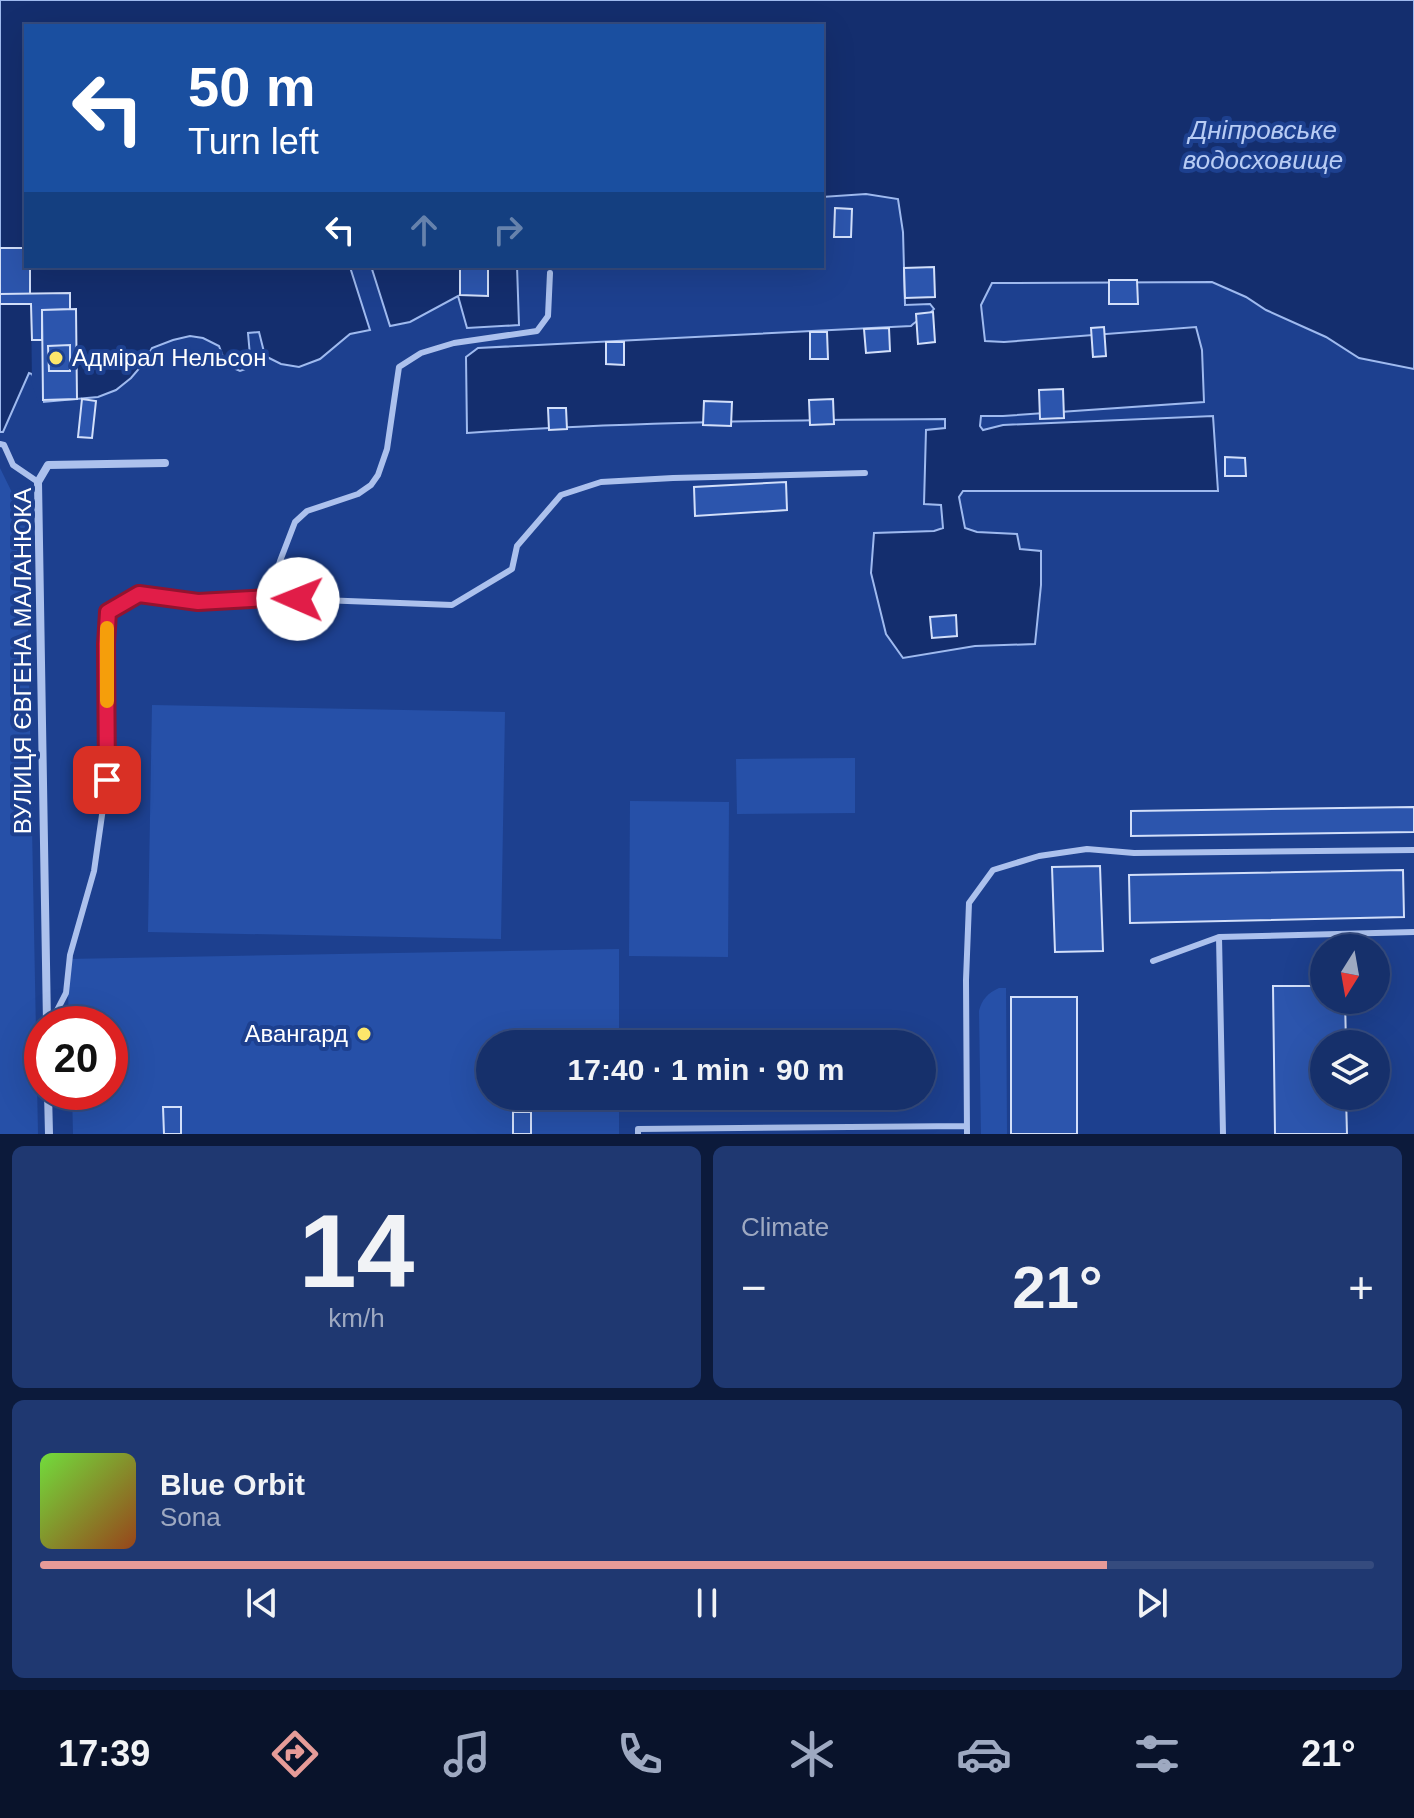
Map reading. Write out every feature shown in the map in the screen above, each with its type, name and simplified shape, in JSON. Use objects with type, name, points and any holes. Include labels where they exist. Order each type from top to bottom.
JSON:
[{"type":"street","name":"ВУЛИЦЯ ЄВГЕНА МАЛАНЮКА","points":[[49,1006],[38,482],[48,465],[165,463]]},
{"type":"street","points":[[48,1110],[49,1134]]},
{"type":"lane","points":[[269,598],[295,522],[307,511],[358,494],[371,485],[378,475],[387,449],[399,367],[421,353],[454,343],[537,331],[548,316],[550,273]]},
{"type":"lane","points":[[0,444],[4,445],[13,465],[38,482]]},
{"type":"lane","points":[[59,1006],[66,993],[70,955],[94,871],[107,780],[108,612],[139,594],[198,602],[269,598],[452,605],[512,569],[517,546],[561,495],[601,482],[865,473]]},
{"type":"lane","points":[[638,1134],[638,1129],[966,1130],[969,903],[993,870],[1039,856],[1087,849],[1134,853],[1414,850]]},
{"type":"lane","points":[[1153,961],[1219,937],[1414,932]]},
{"type":"lane","points":[[1219,937],[1223,1134]]},
{"type":"shaded area","points":[[0,468],[26,521],[35,1006],[24,1006],[24,1110],[38,1110],[38,1134],[0,1134]]},
{"type":"shaded area","points":[[152,705],[505,712],[501,939],[148,932]]},
{"type":"shaded area","points":[[855,758],[855,813],[737,814],[736,759]]},
{"type":"shaded area","points":[[630,801],[729,802],[728,957],[629,956]]},
{"type":"shaded area","name":"Авангард","points":[[619,949],[619,1030],[476,1030],[476,1110],[619,1110],[619,1134],[73,1134],[72,1110],[128,1110],[128,1006],[68,1006],[67,959]]},
{"type":"shaded area","points":[[999,988],[1006,988],[1007,1134],[981,1134],[979,1011],[986,997]]},
{"type":"water","name":"Дніпровське водосховище","points":[[0,0],[1414,0],[1414,369],[1359,358],[1326,337],[1212,282],[992,283],[981,305],[985,341],[1196,327],[1202,350],[1204,402],[981,416],[980,426],[983,430],[1003,425],[1213,416],[1218,491],[963,491],[959,497],[965,528],[977,532],[1017,534],[1020,549],[1041,551],[1035,644],[975,646],[903,658],[886,634],[871,573],[874,533],[943,528],[941,505],[924,504],[926,430],[945,428],[945,419],[706,422],[467,433],[466,357],[478,348],[911,326],[934,309],[930,304],[905,305],[903,232],[898,199],[866,194],[824,197],[824,24],[24,24],[24,268],[350,268],[370,330],[350,334],[320,359],[299,367],[281,364],[265,356],[259,332],[248,333],[251,367],[240,371],[226,365],[219,346],[203,338],[190,336],[173,340],[152,348],[131,378],[116,390],[98,397],[43,402],[29,373],[3,432],[0,432]]},
{"type":"water","points":[[372,268],[517,268],[519,325],[467,328],[458,296],[410,322],[390,326]]},
{"type":"pier","points":[[70,293],[70,309],[42,310],[43,406],[39,404],[32,385],[31,302],[0,302],[0,294]]},
{"type":"building","points":[[835,208],[852,209],[851,237],[834,237]]},
{"type":"building","points":[[0,248],[24,248],[24,268],[30,268],[30,294],[0,294]]},
{"type":"building","points":[[934,267],[935,297],[905,298],[904,268]]},
{"type":"building","points":[[460,268],[488,268],[488,296],[460,295]]},
{"type":"building","points":[[1109,280],[1137,280],[1138,304],[1109,304]]},
{"type":"building","points":[[70,293],[70,309],[42,310],[42,340],[32,340],[31,304],[0,304],[0,294]]},
{"type":"building","points":[[76,309],[77,399],[43,400],[42,310]]},
{"type":"building","points":[[933,312],[935,342],[918,344],[916,314]]},
{"type":"building","points":[[1104,327],[1106,356],[1093,357],[1091,328]]},
{"type":"building","points":[[889,328],[890,351],[866,353],[864,329]]},
{"type":"building","points":[[810,332],[827,332],[828,359],[810,359]]},
{"type":"building","points":[[606,342],[624,342],[624,365],[606,364]]},
{"type":"building","points":[[70,345],[70,371],[49,371],[48,346]]},
{"type":"building","points":[[1063,389],[1064,418],[1040,419],[1039,390]]},
{"type":"building","points":[[82,399],[96,401],[92,438],[78,437]]},
{"type":"building","points":[[833,399],[834,424],[810,425],[809,400]]},
{"type":"building","points":[[704,401],[732,402],[731,426],[703,425]]},
{"type":"building","points":[[548,408],[566,408],[567,429],[549,430]]},
{"type":"building","points":[[1225,457],[1245,458],[1246,476],[1225,476]]},
{"type":"building","points":[[786,482],[787,510],[695,516],[694,487]]},
{"type":"building","points":[[956,615],[957,636],[932,638],[930,617]]},
{"type":"building","points":[[1414,807],[1414,832],[1131,836],[1131,811]]},
{"type":"building","points":[[1100,866],[1103,951],[1055,952],[1052,867]]},
{"type":"building","points":[[1403,870],[1404,917],[1130,923],[1129,875]]},
{"type":"building","points":[[1273,986],[1310,986],[1310,1014],[1345,1014],[1346,1030],[1310,1030],[1310,1110],[1346,1110],[1347,1134],[1275,1134]]},
{"type":"building","points":[[1011,997],[1077,997],[1077,1134],[1011,1134]]},
{"type":"building","points":[[163,1107],[181,1107],[181,1134],[164,1134]]},
{"type":"building","points":[[513,1112],[531,1112],[531,1134],[513,1134]]},
{"type":"slow traffic","points":[[107,628],[107,701]]},
{"type":"place","name":"Адмірал Нельсон","points":[[56,358]]},
{"type":"place","name":"Авангард","points":[[364,1034]]},
{"type":"route","points":[[107,780],[108,612],[139,594],[198,602],[298,599]]}]
